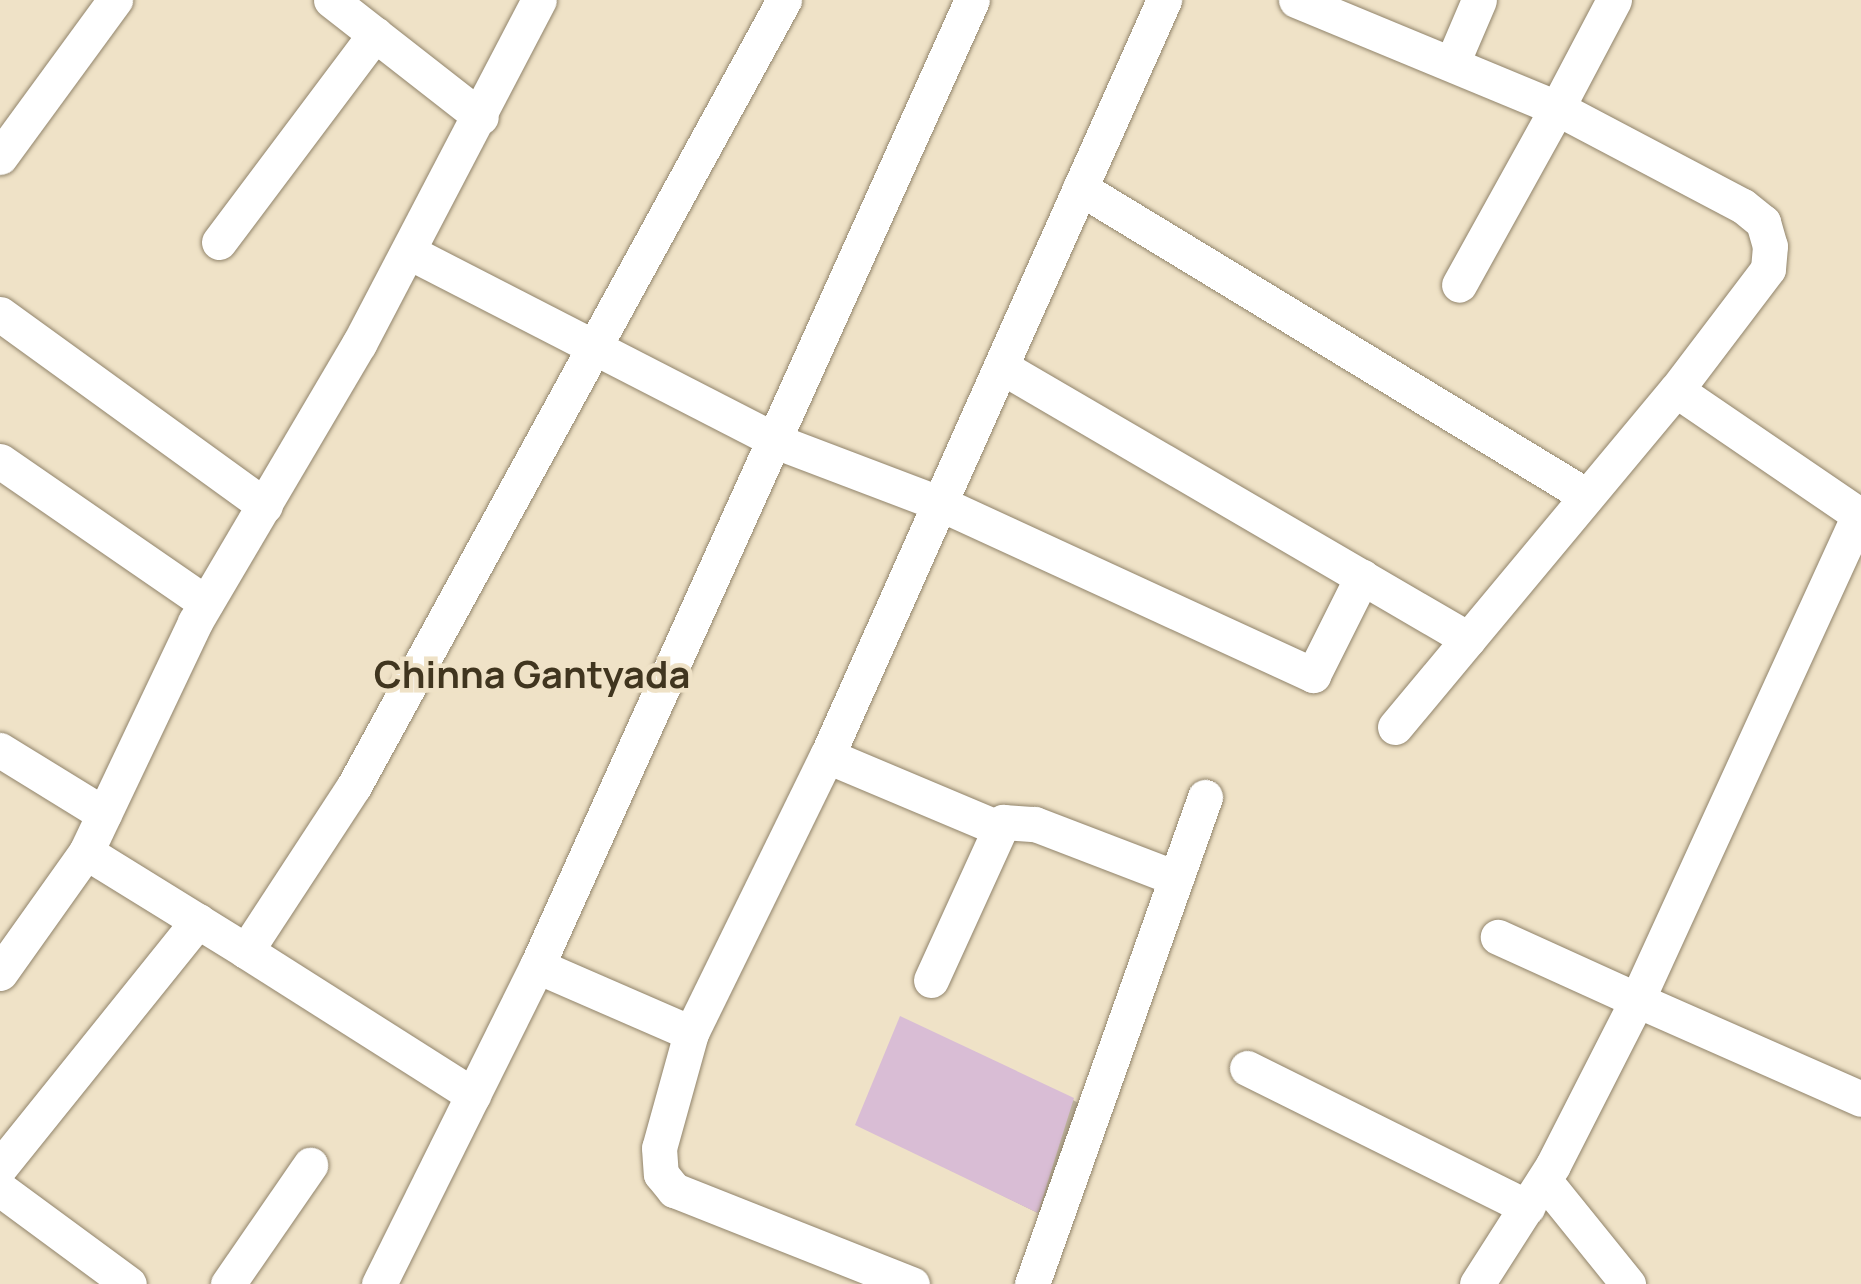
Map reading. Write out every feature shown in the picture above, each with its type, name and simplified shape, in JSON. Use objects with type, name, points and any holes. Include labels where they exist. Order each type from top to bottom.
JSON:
[{"type":"street","points":[[0,156],[116,0]]},
{"type":"street","points":[[331,0],[481,117]]},
{"type":"street","points":[[0,973],[86,852],[206,602],[409,252],[538,0]]},
{"type":"street","points":[[246,951],[354,786],[784,0]]},
{"type":"street","points":[[379,1284],[537,966],[778,442],[972,0]]},
{"type":"street","points":[[912,1284],[674,1190],[661,1174],[659,1148],[691,1033],[826,756],[1164,0]]},
{"type":"street","points":[[1296,0],[1454,61],[1557,108],[1763,222],[1768,270],[1676,390],[1395,727]]},
{"type":"street","points":[[1454,61],[1479,0]]},
{"type":"street","points":[[1459,285],[1614,0]]},
{"type":"street","points":[[219,242],[374,34]]},
{"type":"street","points":[[1080,188],[1588,496]]},
{"type":"street","points":[[409,252],[594,352],[778,442],[939,503],[1313,675],[1362,577]]},
{"type":"street","points":[[0,314],[265,506]]},
{"type":"street","points":[[1002,367],[1468,639]]},
{"type":"street","points":[[1477,1284],[1535,1194],[1637,1000],[1860,515],[1676,390]]},
{"type":"street","points":[[0,461],[206,602]]},
{"type":"street","points":[[0,750],[104,814]]},
{"type":"street","points":[[826,756],[998,828]]},
{"type":"street","points":[[1032,1284],[1205,797]]},
{"type":"street","points":[[932,980],[998,828],[1010,820],[1035,824],[1176,878]]},
{"type":"street","points":[[86,852],[473,1094]]},
{"type":"street","points":[[0,1167],[198,921]]},
{"type":"street","points":[[1498,937],[1861,1098]]},
{"type":"street","points":[[537,966],[691,1033]]},
{"type":"street","points":[[1246,1068],[1535,1194],[1628,1284]]},
{"type":"street","points":[[228,1284],[310,1165]]},
{"type":"street","points":[[0,1189],[129,1284]]},
{"type":"building","points":[[900,1016],[1074,1098],[1038,1213],[855,1125]]},
{"type":"district","name":"Chinna Gantyada","points":[[532,674]]}]
